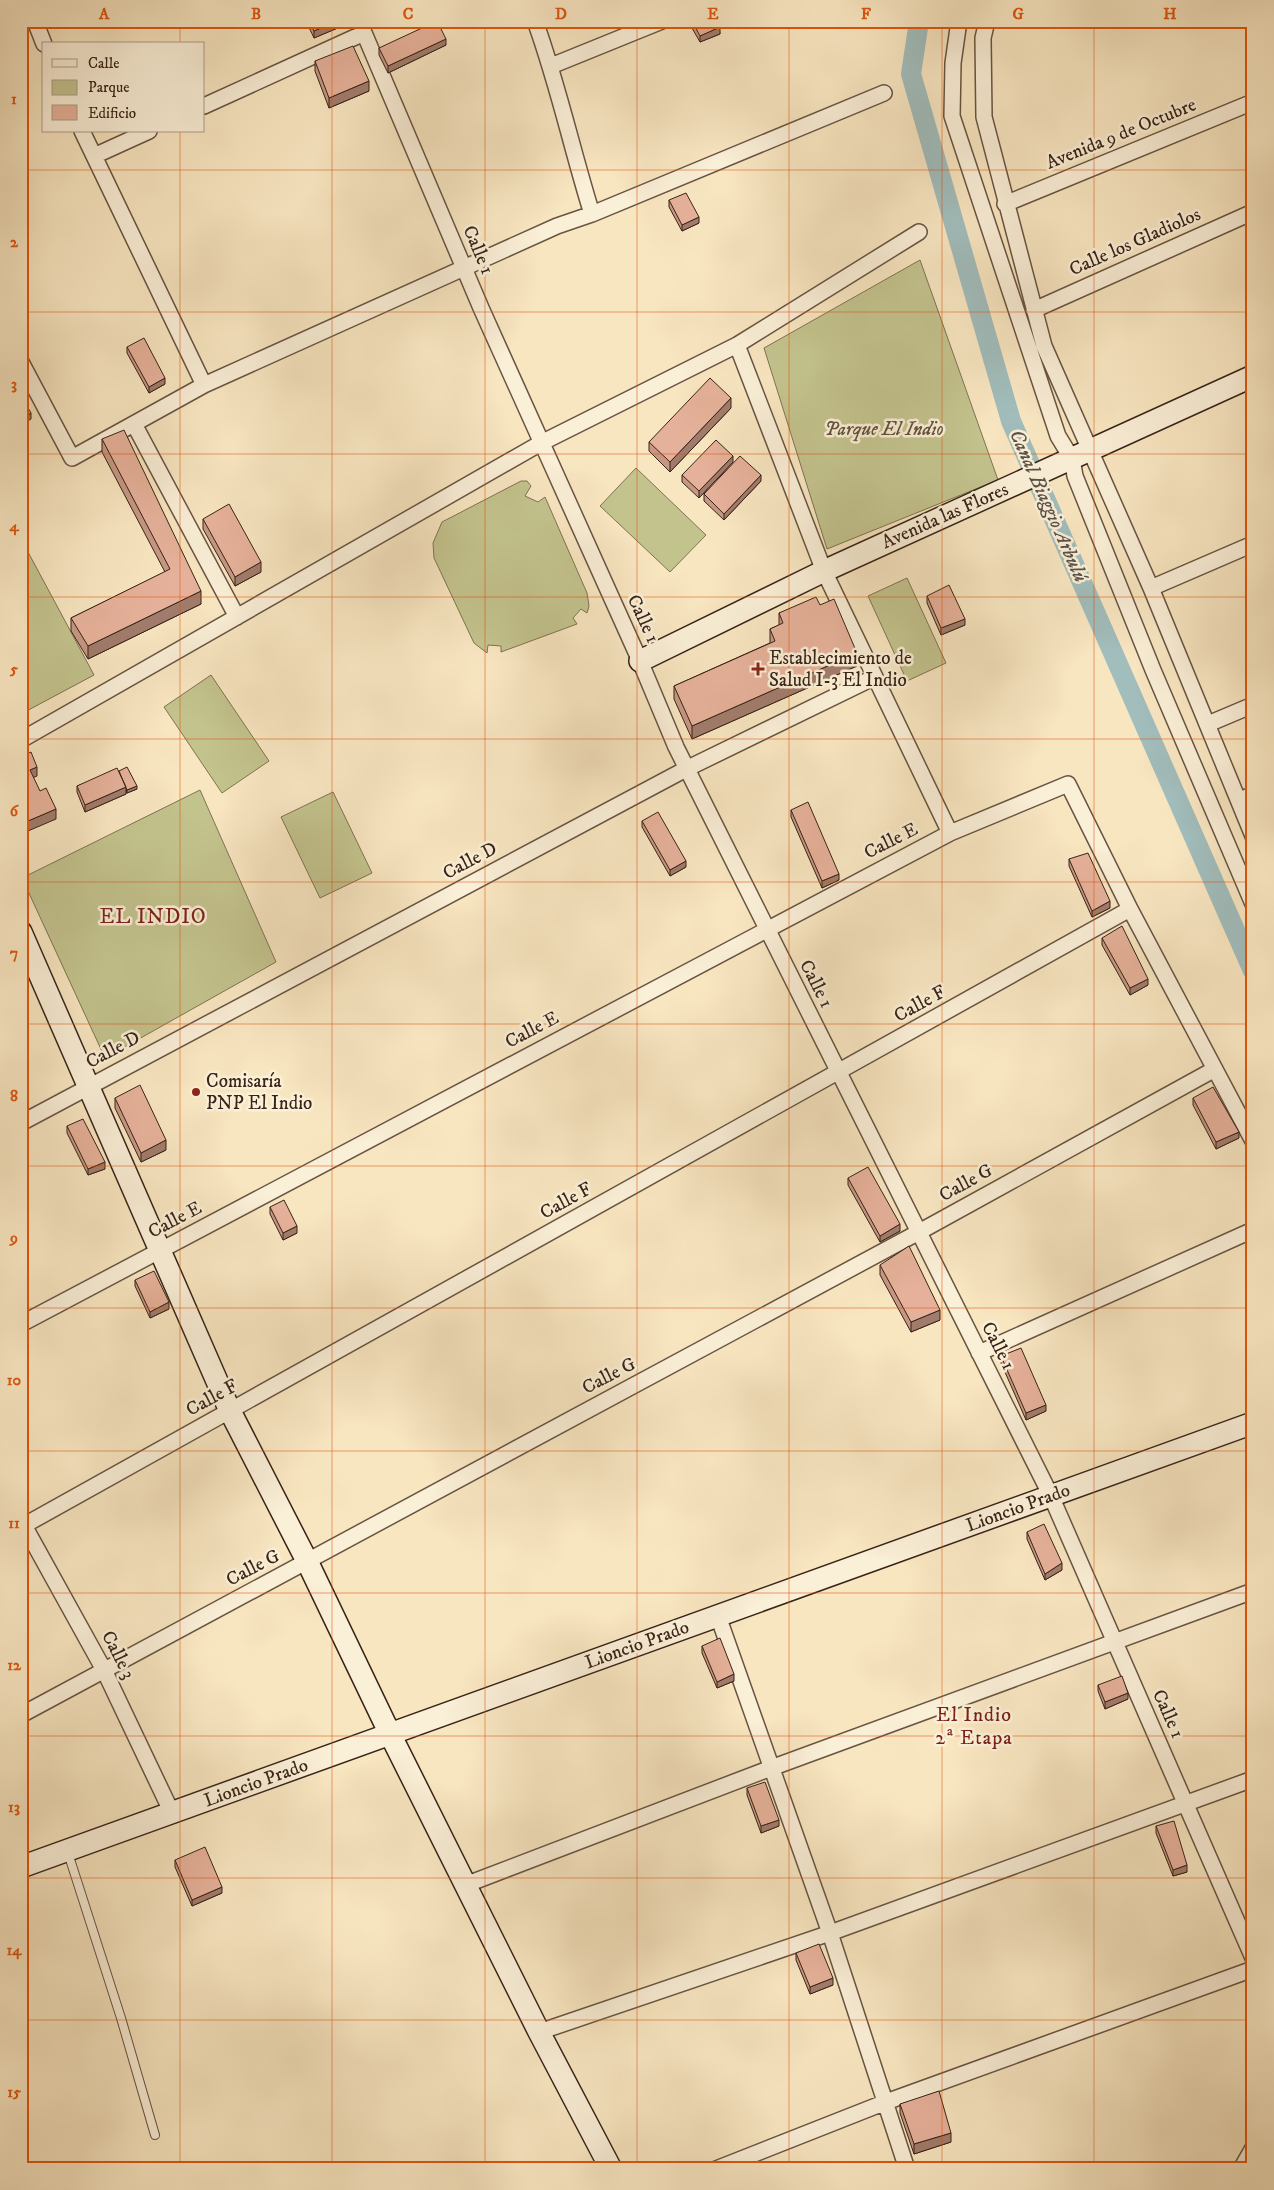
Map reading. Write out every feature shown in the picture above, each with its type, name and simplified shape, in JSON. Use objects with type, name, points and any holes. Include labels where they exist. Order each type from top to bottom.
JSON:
[{"type":"street","points":[[35,21],[43,42]]},
{"type":"street","points":[[535,21],[551,66],[571,145],[592,214]]},
{"type":"street","points":[[551,66],[662,21]]},
{"type":"street","points":[[959,21],[953,63],[952,116],[1058,436],[1074,458],[1151,588],[1253,836]]},
{"type":"street","points":[[987,21],[983,38],[984,118],[1005,204],[1074,458],[1075,476],[1153,670],[1253,904]]},
{"type":"street","points":[[205,105],[361,27]]},
{"type":"street","name":"Calle 1","points":[[361,27],[541,444],[640,661],[686,769],[1051,1496],[1253,1958]]},
{"type":"street","points":[[21,362],[72,458],[204,385],[557,226],[592,214],[884,93]]},
{"type":"street","name":"Avenida 9 de Octubre","points":[[1005,204],[1253,102]]},
{"type":"street","points":[[82,132],[204,385]]},
{"type":"street","points":[[94,156],[147,132]]},
{"type":"street","name":"Calle los Gladiolos","points":[[1034,310],[1253,212]]},
{"type":"street","points":[[21,740],[541,444],[737,345],[919,232]]},
{"type":"street","points":[[737,345],[824,570],[950,833]]},
{"type":"street","name":"Avenida las Flores","points":[[640,661],[824,570],[1012,487],[1253,376]]},
{"type":"street","points":[[134,424],[237,617]]},
{"type":"street","points":[[1151,588],[1253,544]]},
{"type":"street","name":"Calle D","points":[[21,1123],[686,769],[875,677]]},
{"type":"street","points":[[1208,724],[1253,705]]},
{"type":"street","name":"Calle E","points":[[21,1324],[766,928],[950,833],[1068,784],[1130,909]]},
{"type":"street","points":[[1238,800],[1253,794]]},
{"type":"street","points":[[1130,909],[1253,1141]]},
{"type":"street","name":"Calle F","points":[[22,1524],[230,1411],[1130,909]]},
{"type":"street","points":[[23,939],[230,1411],[307,1561],[390,1734],[539,2032],[611,2169]]},
{"type":"street","name":"Calle G","points":[[21,1715],[918,1232],[1215,1069]]},
{"type":"street","points":[[979,1353],[1253,1230]]},
{"type":"street","name":"Lioncio Prado","points":[[21,1867],[1253,1423]]},
{"type":"street","name":"Calle 3","points":[[22,1524],[104,1670],[172,1813]]},
{"type":"street","points":[[466,1885],[771,1768],[1253,1591]]},
{"type":"street","points":[[718,1616],[830,1933],[907,2169]]},
{"type":"street","points":[[539,2032],[830,1933],[1185,1803],[1253,1780]]},
{"type":"street","points":[[716,2169],[886,2102],[1253,1969]]},
{"type":"street","points":[[1241,2169],[1253,2148]]},
{"type":"lane","points":[[68,1851],[121,2018],[155,2136]]},
{"type":"green space","name":"Parque El Indio","points":[[920,260],[998,480],[827,549],[764,348]]},
{"type":"green space","points":[[636,468],[706,535],[670,572],[600,506]]},
{"type":"green space","points":[[521,481],[527,481],[531,486],[525,496],[538,502],[545,497],[587,593],[589,606],[587,613],[581,609],[573,618],[577,624],[501,652],[501,646],[488,645],[487,653],[474,643],[434,558],[433,543],[442,522]]},
{"type":"green space","points":[[28,552],[94,675],[21,714],[21,555]]},
{"type":"green space","points":[[907,578],[946,663],[907,681],[868,596]]},
{"type":"green space","points":[[211,675],[269,761],[222,793],[164,707]]},
{"type":"green space","points":[[200,790],[276,962],[105,1058],[22,878]]},
{"type":"green space","points":[[333,792],[372,873],[320,898],[281,817]]},
{"type":"building","points":[[309,21],[337,21],[314,31]]},
{"type":"building","points":[[437,21],[446,39],[388,66],[379,48]]},
{"type":"building","points":[[692,21],[718,21],[720,27],[700,36]]},
{"type":"building","points":[[353,46],[369,81],[329,98],[315,61]]},
{"type":"building","points":[[686,193],[699,217],[682,225],[669,200]]},
{"type":"building","points":[[144,338],[165,378],[149,387],[127,347]]},
{"type":"building","points":[[710,378],[731,398],[670,462],[649,442]]},
{"type":"building","points":[[21,396],[31,413],[21,419]]},
{"type":"building","points":[[124,430],[201,591],[88,646],[71,618],[170,569],[102,439]]},
{"type":"building","points":[[716,440],[733,456],[699,491],[682,475]]},
{"type":"building","points":[[740,456],[761,475],[724,514],[704,494]]},
{"type":"building","points":[[229,504],[261,562],[235,577],[203,519]]},
{"type":"building","points":[[949,585],[965,619],[941,628],[927,596]]},
{"type":"building","points":[[816,597],[820,605],[834,599],[857,653],[692,726],[674,686],[775,641],[770,629],[783,623],[779,613]]},
{"type":"building","points":[[31,752],[37,767],[30,770],[40,791],[46,788],[56,809],[21,824],[21,757]]},
{"type":"building","points":[[127,767],[137,786],[127,790],[119,771]]},
{"type":"building","points":[[117,768],[126,787],[85,805],[77,786]]},
{"type":"building","points":[[808,802],[839,874],[822,881],[791,810]]},
{"type":"building","points":[[658,812],[686,861],[670,870],[642,821]]},
{"type":"building","points":[[1088,853],[1110,901],[1092,911],[1069,859]]},
{"type":"building","points":[[1122,926],[1148,979],[1130,988],[1102,938]]},
{"type":"building","points":[[140,1085],[166,1140],[141,1153],[115,1098]]},
{"type":"building","points":[[1213,1087],[1239,1132],[1216,1142],[1193,1098]]},
{"type":"building","points":[[83,1119],[105,1162],[88,1169],[67,1126]]},
{"type":"building","points":[[868,1167],[900,1224],[880,1236],[848,1178]]},
{"type":"building","points":[[284,1200],[297,1226],[283,1233],[270,1207]]},
{"type":"building","points":[[909,1246],[940,1310],[911,1322],[880,1265]]},
{"type":"building","points":[[154,1271],[169,1302],[150,1312],[135,1280]]},
{"type":"building","points":[[1021,1348],[1046,1405],[1026,1413],[1001,1356]]},
{"type":"building","points":[[1044,1524],[1062,1563],[1045,1574],[1027,1532]]},
{"type":"building","points":[[720,1638],[734,1674],[717,1682],[702,1646]]},
{"type":"building","points":[[1122,1676],[1128,1693],[1105,1702],[1098,1685]]},
{"type":"building","points":[[765,1782],[779,1820],[761,1826],[747,1788]]},
{"type":"building","points":[[1174,1821],[1187,1865],[1173,1870],[1156,1826]]},
{"type":"building","points":[[205,1847],[222,1887],[192,1900],[175,1860]]},
{"type":"building","points":[[819,1944],[833,1978],[810,1987],[796,1953]]},
{"type":"building","points":[[939,2091],[951,2133],[914,2144],[900,2104]]},
{"type":"waterway","name":"Canal Biaggio Arbulú","points":[[919,21],[911,74],[1011,421],[1253,971]]},
{"type":"place","name":"Establecimiento de Salud I-3 El Indio","points":[[758,669]]},
{"type":"place","name":"Comisaría PNP El Indio","points":[[196,1092]]},
{"type":"district","name":"EL INDIO","points":[[153,917]]},
{"type":"district","name":"El Indio 2ª Etapa","points":[[974,1726]]}]
